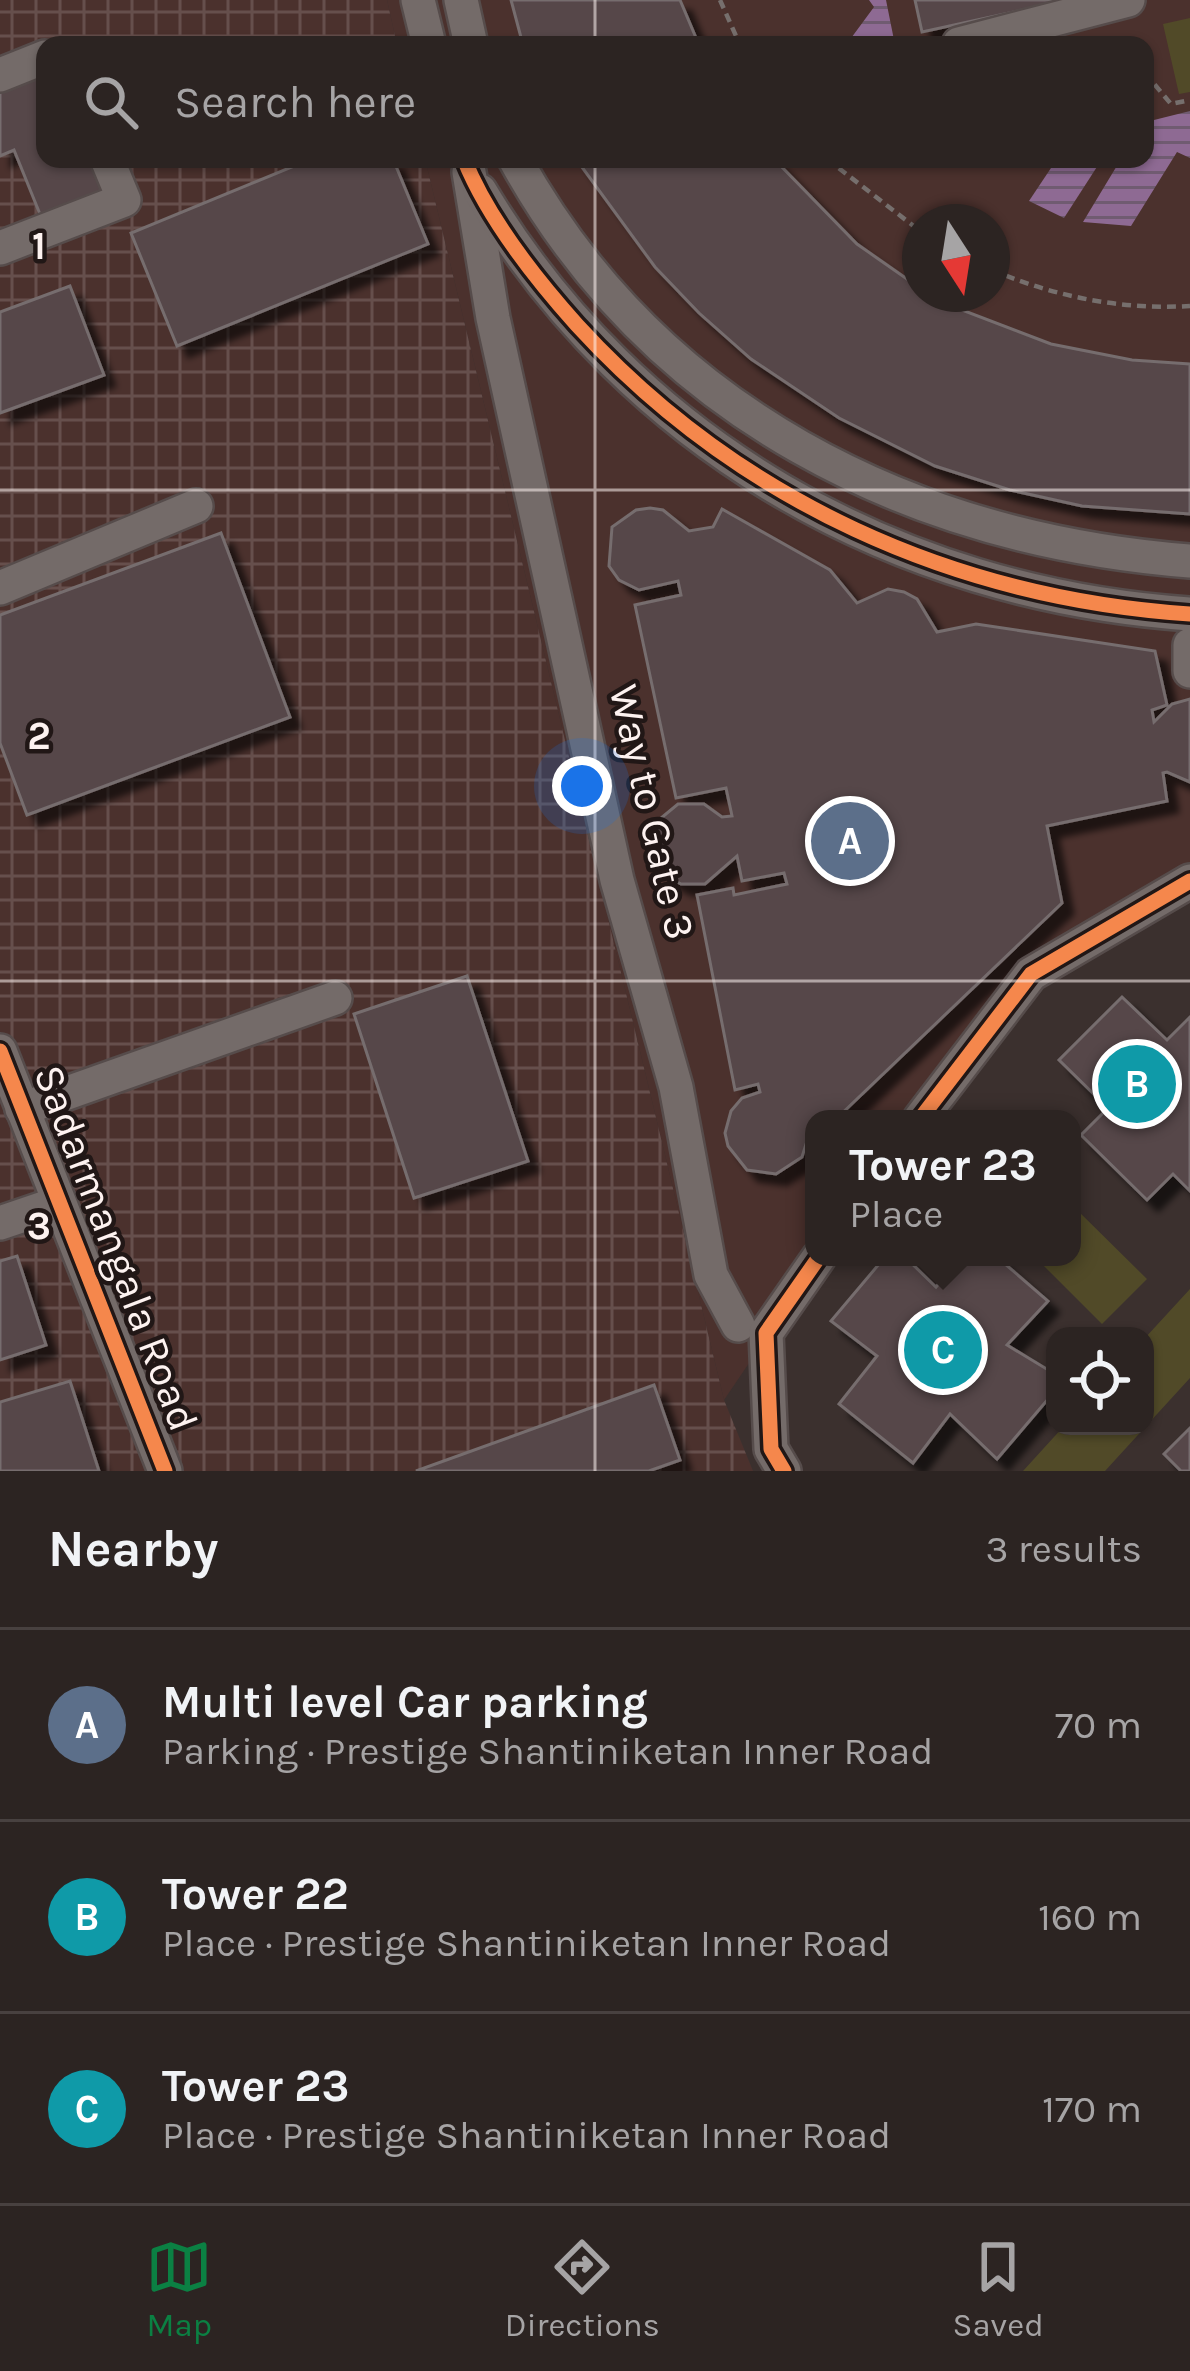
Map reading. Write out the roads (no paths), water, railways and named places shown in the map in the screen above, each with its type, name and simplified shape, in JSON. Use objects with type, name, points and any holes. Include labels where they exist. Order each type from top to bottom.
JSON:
[{"type":"street","points":[[418,0],[427,36]]},
{"type":"street","points":[[460,0],[469,36]]},
{"type":"street","points":[[990,36],[1128,0]]},
{"type":"street","points":[[0,75],[36,61]]},
{"type":"street","points":[[0,248],[124,200],[111,168]]},
{"type":"street","name":"Way to Gate 3","points":[[467,168],[493,318],[617,880],[676,1087],[711,1275],[738,1325]]},
{"type":"street","points":[[468,168],[556,302],[607,358],[679,422],[808,509],[943,567],[1040,595],[1190,614]]},
{"type":"street","points":[[521,168],[595,273],[651,335],[723,398],[874,486],[960,520],[1094,554],[1190,561]]},
{"type":"street","points":[[0,588],[196,506]]},
{"type":"street","points":[[943,567],[960,520]]},
{"type":"street","points":[[1190,644],[1190,671]]},
{"type":"street","points":[[927,1110],[1031,974],[1190,881]]},
{"type":"street","points":[[16,1117],[335,998]]},
{"type":"street","name":"Sadarmangala Road","points":[[0,1051],[16,1117],[59,1204],[165,1471]]},
{"type":"street","points":[[0,1223],[59,1204]]},
{"type":"street","points":[[784,1471],[771,1449],[766,1334],[813,1266]]},
{"type":"place","name":"Multi level Car parking","points":[[850,841]]},
{"type":"place","name":"Tower 22","points":[[1137,1084]]},
{"type":"place","name":"Tower 23","points":[[943,1350]]}]
